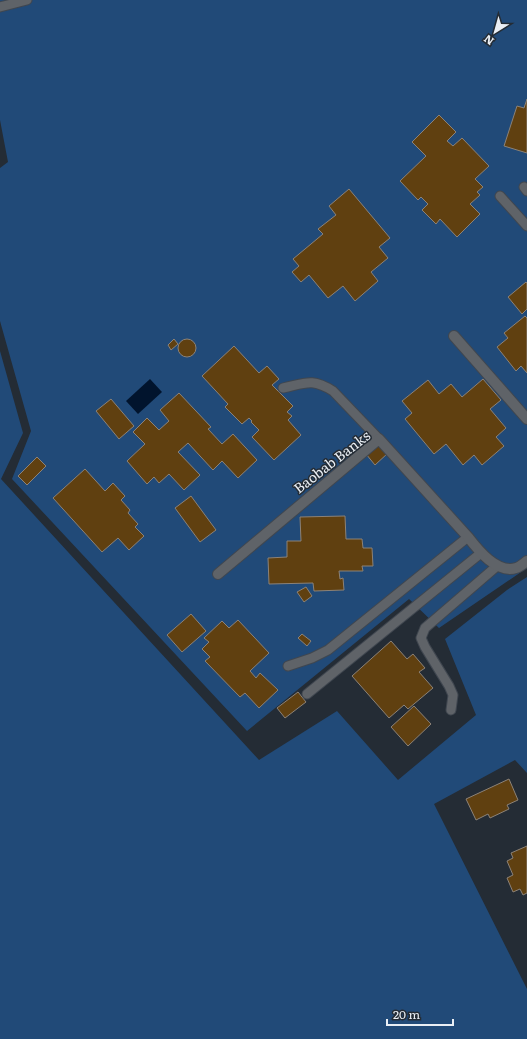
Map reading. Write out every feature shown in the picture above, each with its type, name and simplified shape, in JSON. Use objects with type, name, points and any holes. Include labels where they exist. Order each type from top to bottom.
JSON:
[{"type":"street","points":[[454,336],[527,419]]},
{"type":"street","name":"Baobab Banks","points":[[218,574],[379,439],[481,553],[497,566]]},
{"type":"street","points":[[497,566],[507,569],[517,568],[527,561]]},
{"type":"lane","points":[[0,7],[27,0]]},
{"type":"lane","points":[[500,196],[527,226]]},
{"type":"lane","points":[[283,388],[306,383],[315,383],[324,386],[333,391],[379,439]]},
{"type":"lane","points":[[288,666],[312,658],[328,650],[468,537]]},
{"type":"lane","points":[[307,694],[481,553]]},
{"type":"lane","points":[[451,710],[453,696],[449,686],[421,638],[424,628],[497,566]]},
{"type":"shaded area","points":[[0,0],[527,0],[527,568],[439,628],[409,599],[247,731],[12,479],[31,431],[0,321],[0,168],[8,162],[0,120]]},
{"type":"shaded area","points":[[0,351],[23,433],[1,479],[259,760],[337,711],[398,780],[476,715],[445,639],[507,590],[527,577],[527,773],[515,760],[434,804],[527,989],[527,1039],[0,1039]]},
{"type":"shaded area","points":[[150,379],[162,392],[138,414],[126,401]]},
{"type":"building","points":[[527,99],[527,153],[504,146],[517,106],[524,108]]},
{"type":"building","points":[[439,115],[456,132],[447,141],[453,146],[462,138],[489,166],[475,179],[483,187],[477,192],[480,195],[470,204],[480,214],[457,237],[440,219],[436,224],[422,210],[428,204],[421,197],[418,200],[400,181],[426,156],[412,142]]},
{"type":"building","points":[[349,189],[390,238],[379,247],[388,258],[371,272],[378,281],[355,301],[343,286],[328,298],[309,275],[301,282],[292,272],[299,266],[293,259],[323,234],[318,229],[336,215],[329,206]]},
{"type":"building","points":[[526,282],[527,309],[522,314],[508,297]]},
{"type":"building","points":[[525,316],[527,318],[527,373],[521,366],[516,371],[497,347],[508,338],[504,333]]},
{"type":"building","points":[[174,339],[178,344],[171,350],[168,345]]},
{"type":"building","points":[[187,339],[193,342],[196,348],[193,354],[187,357],[181,354],[178,348],[181,342]]},
{"type":"building","points":[[234,346],[259,373],[267,366],[279,379],[272,385],[293,406],[287,412],[292,416],[288,420],[301,435],[274,460],[252,437],[259,430],[251,422],[252,421],[249,418],[242,424],[225,407],[228,404],[202,376]]},
{"type":"building","points":[[483,379],[501,400],[490,409],[506,428],[496,437],[504,446],[482,465],[474,455],[463,465],[446,444],[434,454],[405,419],[412,413],[402,401],[428,380],[439,394],[451,384],[462,397]]},
{"type":"building","points":[[179,393],[211,427],[208,429],[222,444],[233,434],[257,460],[238,478],[222,461],[213,470],[188,443],[178,452],[200,475],[184,490],[169,474],[159,483],[154,477],[147,484],[127,461],[145,444],[133,432],[147,418],[159,430],[169,421],[160,410]]},
{"type":"building","points":[[111,399],[134,426],[119,439],[96,411]]},
{"type":"building","points":[[379,443],[388,453],[375,465],[366,454]]},
{"type":"building","points":[[37,457],[46,466],[27,485],[18,476]]},
{"type":"building","points":[[85,469],[105,491],[113,483],[125,496],[121,500],[130,510],[128,513],[138,524],[135,527],[144,536],[129,550],[118,538],[102,552],[53,498]]},
{"type":"building","points":[[191,496],[216,530],[200,542],[175,508]]},
{"type":"building","points":[[345,516],[346,539],[362,539],[363,548],[372,548],[373,566],[362,566],[363,571],[339,571],[340,579],[343,578],[344,590],[314,591],[313,583],[269,584],[268,558],[287,557],[287,541],[301,541],[300,517]]},
{"type":"building","points":[[306,587],[312,596],[304,602],[297,592]]},
{"type":"building","points":[[191,614],[206,631],[182,652],[167,635]]},
{"type":"building","points":[[238,620],[269,653],[250,671],[256,678],[260,673],[278,690],[259,708],[245,693],[240,697],[205,661],[210,657],[202,649],[209,642],[204,638],[222,621],[229,628]]},
{"type":"building","points":[[302,634],[311,641],[307,646],[298,638]]},
{"type":"building","points":[[391,641],[407,659],[413,654],[425,668],[419,672],[433,688],[408,709],[404,705],[389,718],[352,676]]},
{"type":"building","points":[[298,692],[306,702],[285,718],[277,708]]},
{"type":"building","points":[[414,706],[431,724],[408,746],[391,727]]},
{"type":"building","points":[[509,779],[518,800],[507,805],[509,809],[490,818],[488,814],[476,820],[466,799]]},
{"type":"building","points":[[527,846],[527,893],[523,895],[520,889],[513,892],[507,878],[513,875],[507,861],[513,858],[511,853]]}]
